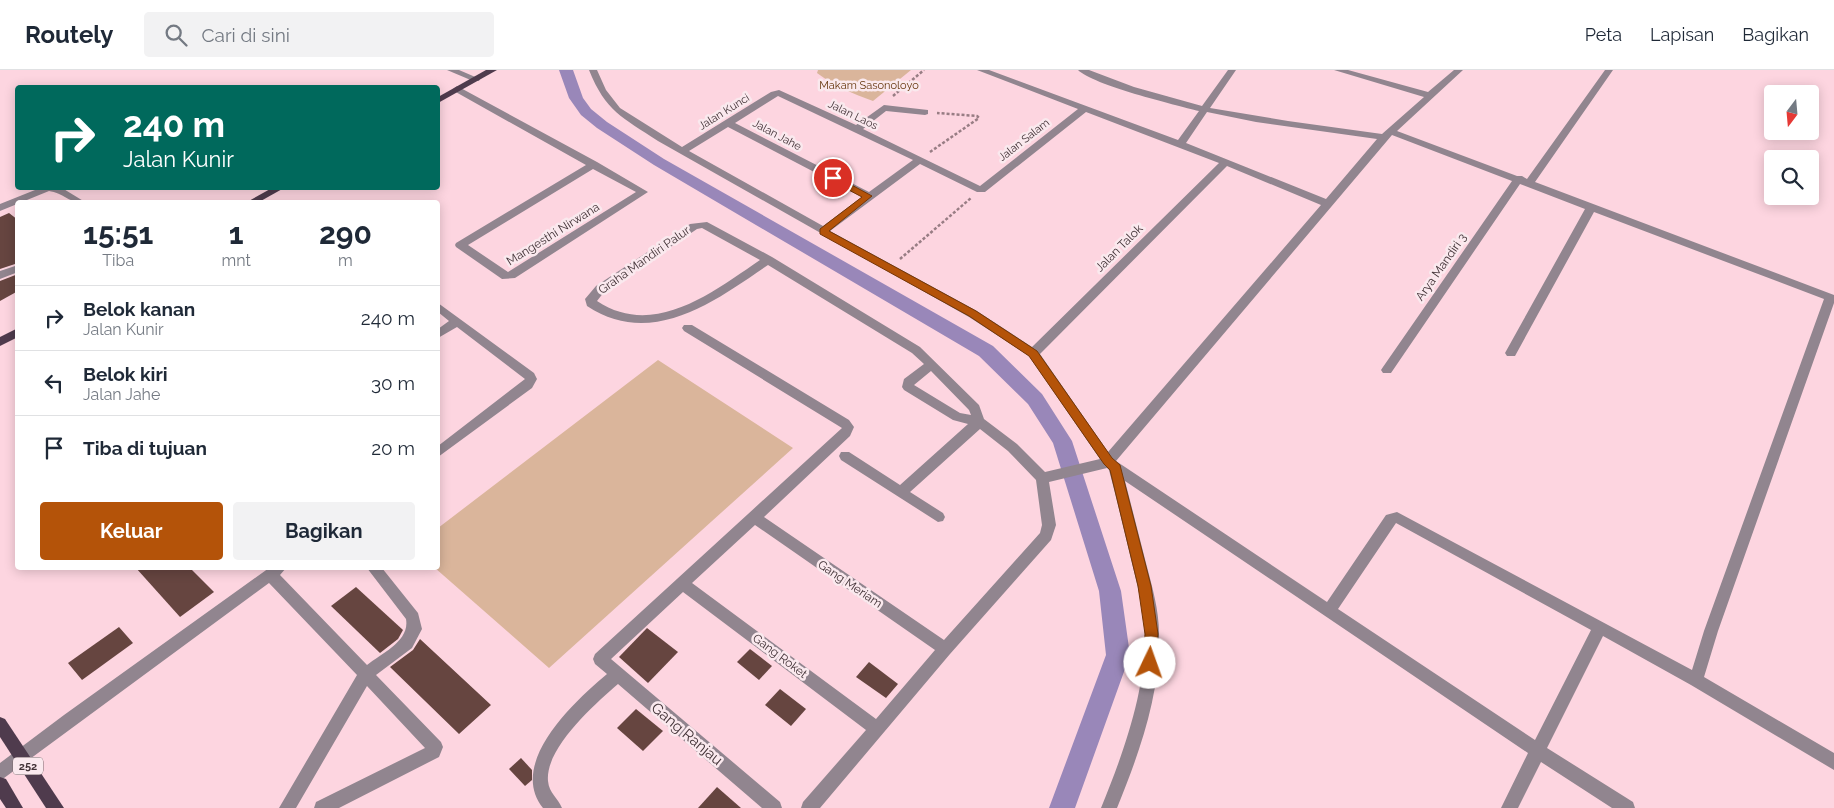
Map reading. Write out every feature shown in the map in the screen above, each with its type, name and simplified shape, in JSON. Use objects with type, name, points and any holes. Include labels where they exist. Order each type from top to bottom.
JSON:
[{"type":"main road","points":[[440,99],[493,70]]},
{"type":"main road","points":[[256,200],[275,190]]},
{"type":"main road","points":[[0,342],[15,334]]},
{"type":"main road","name":"252","points":[[0,724],[56,808]]},
{"type":"main road","name":"252","points":[[0,785],[15,808]]},
{"type":"street","points":[[451,70],[476,79]]},
{"type":"street","points":[[593,70],[602,91],[617,110],[823,231],[973,314],[1033,353],[1108,465],[1144,586],[1152,634],[1150,663],[1137,726],[1123,776],[1109,808]]},
{"type":"street","points":[[980,70],[1083,110],[1180,144],[1326,203]]},
{"type":"street","points":[[1001,78],[1011,70]]},
{"type":"street","points":[[1082,70],[1155,97],[1205,111],[1388,134],[1530,182],[1832,298],[1711,631],[1696,680]]},
{"type":"street","points":[[1180,144],[1232,70]]},
{"type":"street","points":[[1338,70],[1431,96]]},
{"type":"street","points":[[809,808],[945,649],[1046,536],[1049,525],[1047,476],[1108,465],[1326,203],[1388,134],[1459,70]]},
{"type":"street","points":[[1530,182],[1609,70]]},
{"type":"street","name":"Mangesthi Nirwana","points":[[457,90],[594,164],[643,192],[506,276],[460,246],[594,164]]},
{"type":"street","name":"Jalan Kunci","points":[[683,150],[776,94]]},
{"type":"street","name":"Jalan Laos","points":[[776,94],[782,94],[857,129],[980,190]]},
{"type":"street","points":[[857,129],[884,108],[926,112]]},
{"type":"street","name":"Jalan Salam","points":[[980,190],[1083,110]]},
{"type":"street","name":"Jalan Jahe","points":[[728,123],[868,196]]},
{"type":"street","points":[[823,231],[919,160]]},
{"type":"street","name":"Jalan Talok","points":[[1033,353],[1225,163]]},
{"type":"street","name":"Arya Mandiri 3","points":[[1387,370],[1519,178]]},
{"type":"street","points":[[19,200],[43,190]]},
{"type":"street","points":[[59,190],[76,200]]},
{"type":"street","points":[[0,208],[15,202]]},
{"type":"street","points":[[1511,353],[1592,206]]},
{"type":"street","name":"Graha Mandiri Palur","points":[[768,260],[708,300],[685,311],[632,318],[597,308],[591,303],[591,299],[600,289],[698,224],[703,224],[768,260],[916,350],[975,408],[979,422]]},
{"type":"street","points":[[0,275],[15,269]]},
{"type":"street","points":[[440,309],[530,376],[531,379],[528,386],[440,451]]},
{"type":"street","points":[[440,333],[457,322]]},
{"type":"street","points":[[682,583],[846,433],[848,427],[688,328]]},
{"type":"street","name":"Graha Mandiri Palur","points":[[932,364],[908,382],[908,387],[957,417],[979,422],[1008,442],[1047,476]]},
{"type":"street","points":[[901,492],[979,422]]},
{"type":"street","points":[[846,456],[938,517]]},
{"type":"street","points":[[1108,465],[1538,751],[1627,808]]},
{"type":"street","points":[[1329,611],[1391,519],[1397,517],[1599,629],[1696,680],[1834,762]]},
{"type":"street","name":"Gang Meriam","points":[[755,518],[945,649]]},
{"type":"street","points":[[287,808],[365,676],[407,642],[415,629],[413,618],[376,570]]},
{"type":"street","points":[[0,773],[22,758],[69,720],[274,571],[365,676],[435,746],[435,749],[322,808]]},
{"type":"street","name":"Gang Ranjau","points":[[682,583],[600,659],[774,808]]},
{"type":"street","name":"Gang Roket","points":[[682,583],[877,729]]},
{"type":"street","points":[[1509,808],[1599,629]]},
{"type":"street","points":[[554,808],[544,796],[541,785],[541,775],[546,760],[561,730],[585,702],[617,675]]},
{"type":"path","points":[[884,108],[885,103],[924,70]]},
{"type":"path","points":[[919,160],[980,118],[977,116],[926,112]]},
{"type":"path","points":[[890,267],[980,190]]},
{"type":"green space","name":"Makam Sasonoloyo","points":[[818,70],[911,70],[873,101],[837,86],[817,73]]},
{"type":"green space","points":[[658,360],[793,448],[549,668],[437,570],[440,570],[440,526]]},
{"type":"building","points":[[9,213],[15,218],[15,264],[0,269],[0,217]]},
{"type":"building","points":[[15,275],[15,293],[0,301],[0,281]]},
{"type":"building","points":[[138,570],[192,570],[214,592],[180,617]]},
{"type":"building","points":[[356,587],[403,630],[398,639],[380,653],[331,606]]},
{"type":"building","points":[[119,627],[133,643],[82,680],[68,663]]},
{"type":"building","points":[[647,628],[678,652],[648,683],[619,657]]},
{"type":"building","points":[[420,639],[491,705],[459,734],[390,667],[413,650]]},
{"type":"building","points":[[750,649],[772,666],[759,680],[737,662]]},
{"type":"building","points":[[869,662],[898,684],[886,698],[856,677]]},
{"type":"building","points":[[780,689],[806,709],[791,726],[765,705]]},
{"type":"building","points":[[636,709],[663,731],[643,751],[617,728]]},
{"type":"building","points":[[521,758],[532,770],[532,780],[525,786],[509,769]]},
{"type":"building","points":[[717,787],[741,808],[698,808]]},
{"type":"waterway","points":[[566,70],[576,98],[586,112],[602,125],[659,162],[986,351],[1035,399],[1062,441],[1110,591],[1118,655],[1062,808]]},
{"type":"route","points":[[833,178],[868,196],[823,231],[973,314],[1033,353],[1108,461],[1116,468],[1149,612],[1152,634],[1150,663]]}]
